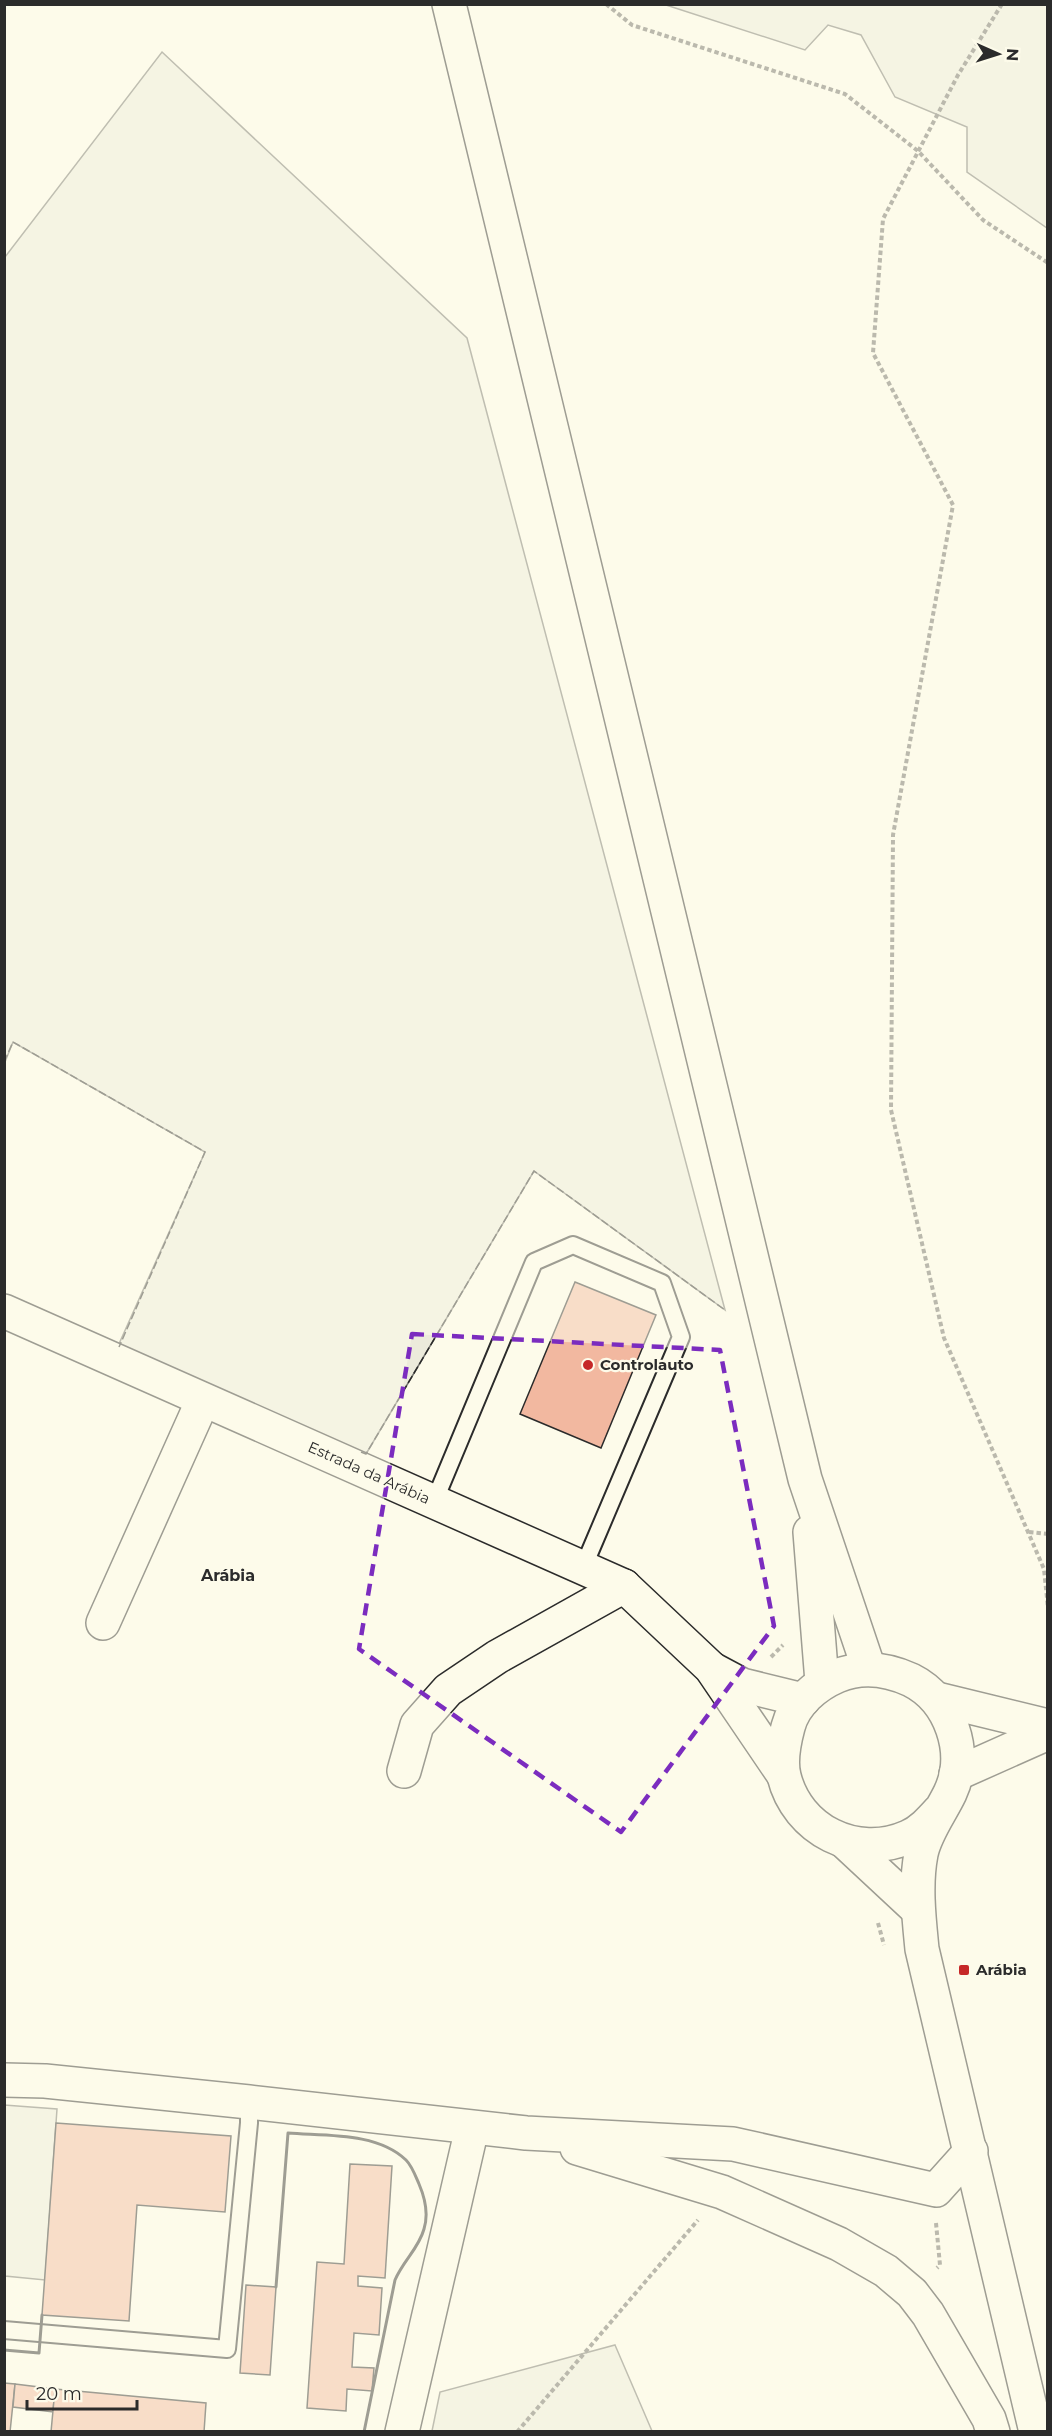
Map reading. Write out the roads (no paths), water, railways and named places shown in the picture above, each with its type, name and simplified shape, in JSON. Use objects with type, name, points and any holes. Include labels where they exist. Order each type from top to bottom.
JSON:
[{"type":"street","points":[[449,4],[805,1479],[869,1669]]},
{"type":"street","name":"Estrada da Arábia","points":[[4,1311],[624,1586],[711,1668]]},
{"type":"street","points":[[104,1623],[203,1400]]},
{"type":"street","points":[[805,1479],[812,1691]]},
{"type":"street","points":[[404,1771],[417,1725],[448,1690],[497,1657],[624,1586]]},
{"type":"street","points":[[711,1668],[742,1685],[812,1691]]},
{"type":"street","points":[[711,1668],[783,1774],[791,1797],[805,1817],[823,1833],[845,1842],[867,1846],[888,1844],[909,1837],[927,1824],[942,1808]]},
{"type":"street","points":[[783,1774],[783,1748],[789,1722],[812,1691],[844,1673],[869,1669],[896,1673],[919,1684],[937,1699],[949,1719],[958,1755],[956,1774],[951,1792],[921,1853],[918,1910],[922,1949],[1036,2432]]},
{"type":"street","points":[[937,1699],[1047,1726]]},
{"type":"street","points":[[956,1774],[1047,1733]]},
{"type":"street","points":[[845,1842],[918,1910]]},
{"type":"street","points":[[4,2080],[45,2081],[526,2133],[733,2144],[936,2190],[971,2151]]},
{"type":"street","points":[[402,2432],[472,2128]]},
{"type":"street","points":[[526,2133],[722,2192],[839,2244],[886,2271],[912,2293],[934,2324],[989,2419],[993,2432]]},
{"type":"lane","points":[[434,1502],[534,1262],[573,1245],[662,1283],[681,1337],[583,1568]]},
{"type":"lane","points":[[4,2330],[227,2349],[249,2123],[249,2102]]},
{"type":"place","name":"Controlauto","points":[[588,1365]]},
{"type":"place","name":"Arábia","points":[[964,1970]]},
{"type":"district","name":"Arábia","points":[[228,1575]]}]
